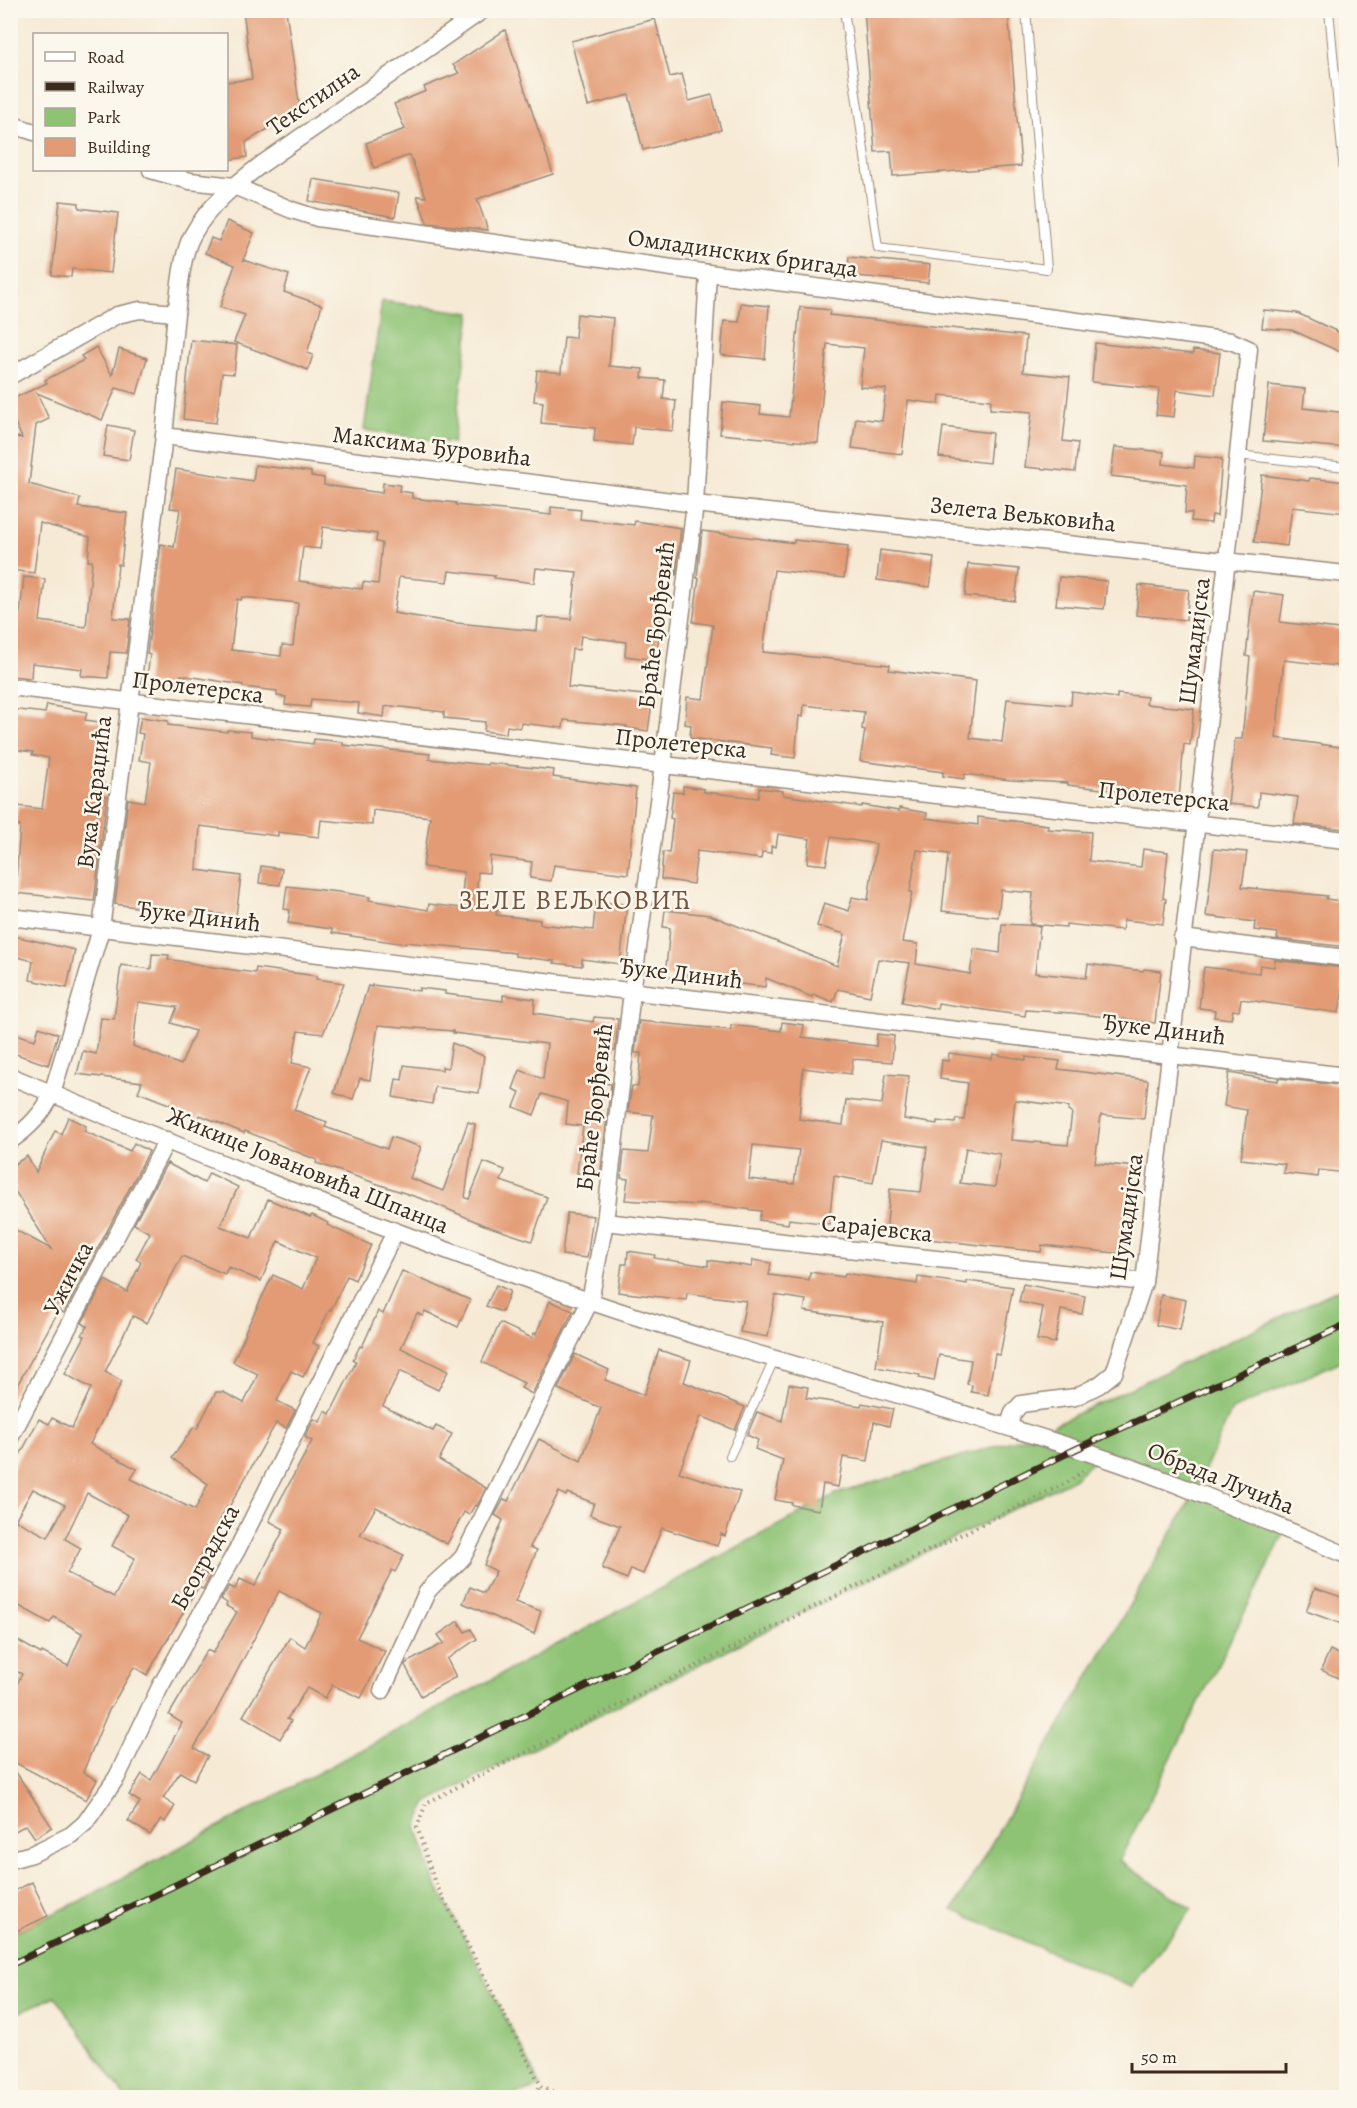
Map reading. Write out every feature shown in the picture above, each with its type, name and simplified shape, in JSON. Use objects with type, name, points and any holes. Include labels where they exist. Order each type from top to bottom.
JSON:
[{"type":"street","name":"Текстилна","points":[[176,313],[186,254],[192,234],[234,186],[262,164],[483,10]]},
{"type":"street","points":[[10,124],[33,132]]},
{"type":"street","name":"Омладинских бригада","points":[[155,171],[190,181],[234,186],[318,218],[708,273],[1231,340],[1249,349]]},
{"type":"street","name":"Браће Ђорђевић","points":[[590,1301],[604,1222],[695,504],[708,273]]},
{"type":"street","points":[[12,372],[117,315],[140,310],[176,313]]},
{"type":"street","name":"Вука Караџића","points":[[10,1141],[36,1120],[52,1094],[101,929],[164,436],[176,313]]},
{"type":"street","name":"Шумадијска","points":[[1008,1427],[1013,1413],[1021,1404],[1075,1397],[1099,1385],[1114,1372],[1144,1282],[1249,349]]},
{"type":"street","name":"Максима Ђуровића","points":[[164,436],[695,504]]},
{"type":"street","name":"Зелета Вељковића","points":[[695,504],[1347,573]]},
{"type":"street","name":"Пролетерска","points":[[10,687],[663,765],[1347,840]]},
{"type":"street","name":"Ђуке Динић","points":[[10,917],[1347,1076]]},
{"type":"street","points":[[1182,938],[1347,958]]},
{"type":"street","name":"Жикице Јовановића Шпанца","points":[[10,1076],[395,1232],[590,1301],[774,1360],[1008,1427],[1076,1449]]},
{"type":"street","name":"Ужичка","points":[[10,1438],[167,1140]]},
{"type":"street","name":"Сарајевска","points":[[604,1222],[1144,1282]]},
{"type":"street","name":"Београдска","points":[[10,1860],[32,1854],[71,1835],[85,1823],[107,1794],[160,1687],[238,1548],[395,1232]]},
{"type":"street","points":[[382,1691],[427,1592],[437,1578],[453,1568],[463,1557],[590,1301]]},
{"type":"street","name":"Обрада Лучића","points":[[1076,1449],[1195,1491],[1347,1555]]},
{"type":"lane","points":[[844,10],[878,248],[1047,269],[1026,10]]},
{"type":"lane","points":[[1329,10],[1347,194]]},
{"type":"lane","points":[[1238,455],[1347,467]]},
{"type":"lane","points":[[729,1456],[774,1360]]},
{"type":"path","points":[[570,2097],[541,2086],[434,1880],[417,1827],[426,1803],[760,1633],[1072,1480],[1099,1456]]},
{"type":"path","points":[[530,2097],[541,2086]]},
{"type":"green space","points":[[382,301],[471,313],[453,443],[364,430]]},
{"type":"green space","points":[[1346,1286],[1346,1359],[1232,1410],[1195,1491],[1286,1530],[1119,1861],[1192,1909],[1131,1987],[953,1910],[1195,1492],[1099,1456],[1072,1480],[771,1628],[426,1803],[417,1827],[434,1880],[541,2086],[506,2098],[125,2097],[55,1996],[11,2016],[11,1934],[80,1901],[836,1494],[1032,1435]]},
{"type":"building","points":[[243,10],[286,10],[300,110],[246,142],[247,157],[228,160],[228,82],[252,79]]},
{"type":"building","points":[[864,10],[1008,10],[1021,166],[893,176],[891,151],[875,152]]},
{"type":"building","points":[[655,19],[670,77],[682,74],[689,101],[712,95],[721,130],[643,150],[629,95],[588,106],[571,41]]},
{"type":"building","points":[[505,30],[553,174],[477,199],[488,230],[427,223],[417,196],[426,197],[410,155],[374,168],[366,143],[405,129],[394,104],[426,91],[424,87],[459,73],[453,65]]},
{"type":"building","points":[[313,179],[399,193],[395,217],[309,201]]},
{"type":"building","points":[[60,201],[79,203],[79,208],[118,213],[111,273],[72,269],[71,277],[52,275]]},
{"type":"building","points":[[227,221],[254,233],[243,260],[289,275],[284,292],[322,305],[307,353],[313,355],[308,370],[234,342],[245,315],[220,307],[235,265],[205,253],[211,238],[219,241]]},
{"type":"building","points":[[849,257],[930,265],[928,283],[847,275]]},
{"type":"building","points":[[741,303],[769,306],[765,359],[721,355],[724,321],[739,322]]},
{"type":"building","points":[[800,307],[830,310],[829,315],[1026,336],[1023,372],[1070,377],[1063,441],[1078,443],[1075,472],[1025,467],[1032,412],[990,409],[991,400],[940,395],[939,404],[908,400],[902,454],[852,448],[856,418],[882,421],[886,389],[860,387],[864,348],[827,344],[818,443],[720,434],[723,402],[761,406],[760,414],[789,417]]},
{"type":"building","points":[[1264,310],[1297,313],[1347,336],[1347,355],[1292,330],[1262,328]]},
{"type":"building","points":[[577,314],[613,318],[609,366],[643,369],[642,378],[665,380],[663,399],[676,401],[673,431],[634,427],[632,445],[594,441],[595,428],[541,423],[543,402],[534,401],[537,370],[561,373],[564,337],[575,338]]},
{"type":"building","points":[[191,340],[237,345],[234,374],[222,373],[216,423],[183,419]]},
{"type":"building","points":[[1095,343],[1193,354],[1193,350],[1220,353],[1215,395],[1177,390],[1174,417],[1156,415],[1159,389],[1092,382]]},
{"type":"building","points":[[96,347],[112,375],[119,349],[147,358],[137,394],[116,388],[102,420],[37,393],[49,419],[36,425],[29,484],[80,498],[78,507],[127,513],[121,565],[118,564],[113,618],[130,619],[126,653],[110,652],[108,678],[81,676],[82,669],[32,663],[31,678],[10,676],[10,612],[20,613],[24,577],[45,579],[40,621],[86,627],[92,561],[88,561],[90,537],[40,523],[34,573],[10,570],[10,436],[22,438],[10,412],[10,400],[47,383],[45,380],[84,360],[81,356]]},
{"type":"building","points":[[1269,385],[1305,389],[1303,408],[1347,413],[1347,448],[1263,441]]},
{"type":"building","points":[[108,425],[134,430],[129,460],[103,456]]},
{"type":"building","points":[[943,427],[992,433],[989,463],[939,457]]},
{"type":"building","points":[[1115,447],[1164,452],[1163,464],[1194,468],[1195,456],[1222,459],[1217,516],[1212,515],[1211,523],[1191,521],[1192,513],[1185,513],[1187,485],[1111,476]]},
{"type":"building","points":[[255,465],[311,472],[311,476],[324,478],[324,485],[382,493],[383,483],[400,485],[399,491],[412,493],[412,498],[456,503],[456,505],[551,515],[551,507],[581,510],[580,519],[634,525],[635,521],[681,528],[676,575],[662,573],[657,611],[662,612],[656,660],[625,656],[626,642],[581,636],[579,650],[572,649],[568,687],[653,696],[648,731],[626,728],[627,726],[564,720],[563,728],[521,723],[520,728],[507,726],[506,734],[484,731],[485,722],[444,718],[444,712],[392,706],[385,707],[384,717],[358,713],[359,703],[311,699],[310,707],[285,705],[286,697],[277,696],[277,691],[181,675],[179,688],[146,684],[150,655],[147,654],[161,544],[174,547],[180,509],[170,508],[176,469],[253,481]],"holes":[[[323,527],[377,534],[376,542],[382,543],[378,584],[363,582],[362,589],[299,581],[303,547],[320,549]],[[536,568],[577,572],[571,619],[538,617],[537,631],[457,623],[394,613],[399,577],[447,582],[449,571],[534,583]],[[242,597],[298,603],[293,646],[282,645],[281,656],[231,650],[237,599],[241,600]]]},
{"type":"building","points":[[1262,475],[1309,481],[1310,478],[1347,482],[1347,513],[1292,507],[1287,546],[1254,542]]},
{"type":"building","points":[[702,531],[794,543],[794,540],[848,546],[844,578],[774,570],[763,652],[890,665],[889,670],[976,681],[970,738],[1002,742],[1007,699],[1071,705],[1072,692],[1117,698],[1117,694],[1147,697],[1146,704],[1194,709],[1190,745],[1184,744],[1179,798],[1068,785],[1068,783],[1010,780],[965,774],[964,779],[943,776],[943,772],[860,761],[865,730],[862,729],[864,712],[804,705],[803,717],[799,716],[795,758],[771,755],[772,748],[690,738],[691,725],[685,724],[687,697],[703,699],[713,625],[693,622]]},
{"type":"building","points":[[880,550],[934,557],[930,587],[877,580]]},
{"type":"building","points":[[968,564],[1019,569],[1015,601],[965,596]]},
{"type":"building","points":[[1059,577],[1107,581],[1104,609],[1056,605]]},
{"type":"building","points":[[1139,585],[1189,590],[1186,620],[1136,615]]},
{"type":"building","points":[[1253,591],[1284,595],[1280,622],[1347,630],[1345,667],[1284,660],[1276,738],[1347,748],[1345,829],[1294,824],[1298,797],[1259,792],[1258,807],[1228,804],[1235,739],[1242,739],[1250,657],[1246,656]]},
{"type":"building","points":[[47,705],[87,712],[85,720],[107,723],[99,782],[104,783],[102,796],[107,796],[94,901],[15,893],[20,826],[15,826],[18,806],[42,809],[49,758],[32,755],[33,752],[10,749],[10,709],[45,713]]},
{"type":"building","points":[[141,717],[168,721],[168,725],[227,732],[227,730],[251,732],[251,736],[313,744],[314,739],[343,742],[343,745],[430,754],[429,759],[554,770],[553,777],[636,788],[628,874],[554,865],[551,881],[530,878],[532,862],[490,856],[489,873],[478,872],[476,906],[497,909],[496,915],[540,920],[540,924],[593,930],[596,901],[627,905],[620,964],[582,959],[582,966],[554,963],[555,961],[515,956],[515,953],[405,942],[405,944],[332,933],[332,929],[288,923],[290,910],[284,909],[287,886],[370,897],[369,900],[428,910],[429,904],[461,908],[464,872],[423,867],[430,817],[373,810],[372,825],[321,820],[319,837],[278,832],[278,836],[200,826],[197,870],[241,876],[236,916],[192,911],[191,915],[115,904],[128,799],[145,802],[151,762],[139,760],[143,734],[138,733]]},
{"type":"building","points":[[683,786],[704,789],[704,792],[758,798],[759,788],[783,791],[783,795],[862,807],[862,805],[899,811],[899,808],[927,813],[926,818],[978,825],[978,817],[1048,825],[1047,829],[1091,832],[1089,861],[1141,867],[1143,849],[1168,852],[1163,898],[1166,899],[1163,924],[1124,920],[1122,930],[1066,924],[1066,927],[1030,924],[1033,893],[1001,890],[998,917],[942,911],[948,854],[917,850],[910,892],[912,892],[902,942],[918,944],[916,964],[970,974],[974,949],[1000,953],[1002,924],[1040,926],[1035,973],[1086,978],[1088,964],[1161,971],[1155,1023],[1026,1010],[1025,1016],[938,1003],[937,1009],[902,1002],[910,963],[878,959],[870,996],[838,989],[833,1002],[813,994],[812,997],[766,978],[765,987],[733,983],[734,977],[688,971],[687,979],[665,977],[670,928],[663,927],[665,910],[710,915],[837,966],[845,934],[817,926],[824,903],[849,911],[852,897],[868,900],[876,844],[831,837],[826,865],[807,863],[810,839],[778,834],[776,847],[771,846],[771,853],[762,852],[761,859],[697,851],[693,884],[661,879],[663,852],[669,853],[673,792],[683,793]]},
{"type":"building","points":[[1214,849],[1247,852],[1242,887],[1327,896],[1326,899],[1347,902],[1347,947],[1277,939],[1278,933],[1254,930],[1255,922],[1206,916]]},
{"type":"building","points":[[261,866],[282,869],[280,885],[259,883]]},
{"type":"building","points":[[10,935],[75,950],[67,988],[30,980],[33,961],[10,955]]},
{"type":"building","points":[[152,954],[169,955],[168,959],[212,967],[255,973],[256,968],[317,976],[316,979],[344,983],[323,1034],[298,1031],[292,1063],[311,1067],[294,1110],[327,1122],[325,1127],[387,1149],[391,1137],[421,1147],[410,1178],[443,1191],[468,1122],[475,1124],[465,1198],[469,1199],[484,1162],[505,1170],[501,1181],[547,1197],[532,1241],[484,1225],[431,1202],[316,1163],[317,1160],[245,1131],[244,1133],[200,1115],[198,1120],[173,1110],[174,1106],[138,1092],[142,1082],[77,1074],[83,1051],[96,1054],[101,1018],[114,1019],[121,965],[151,969]],"holes":[[[138,1002],[177,1007],[171,1023],[195,1031],[181,1065],[133,1046]]]},
{"type":"building","points":[[1275,960],[1346,968],[1339,1013],[1241,999],[1239,1011],[1233,1010],[1231,1019],[1214,1017],[1215,1010],[1199,1008],[1204,967],[1259,973],[1260,965],[1274,967]]},
{"type":"building","points":[[372,985],[419,991],[419,988],[445,991],[445,994],[503,1001],[503,995],[535,999],[534,1013],[593,1022],[594,1017],[618,1019],[615,1051],[607,1050],[603,1083],[611,1084],[600,1176],[577,1173],[583,1126],[566,1124],[568,1102],[542,1094],[534,1115],[514,1107],[520,1092],[513,1089],[520,1070],[543,1079],[547,1044],[453,1033],[453,1031],[378,1025],[370,1080],[360,1078],[353,1099],[334,1093],[368,986],[372,987]]},
{"type":"building","points":[[639,1021],[731,1030],[731,1025],[781,1031],[782,1022],[804,1025],[802,1037],[876,1046],[877,1034],[894,1036],[892,1062],[853,1059],[851,1074],[803,1068],[799,1119],[843,1125],[846,1100],[882,1104],[886,1074],[909,1076],[904,1119],[937,1124],[937,1121],[955,1123],[956,1119],[964,1120],[968,1083],[940,1079],[942,1060],[948,1061],[949,1053],[992,1059],[993,1054],[1026,1060],[1026,1057],[1060,1061],[1058,1069],[1148,1080],[1144,1119],[1101,1115],[1095,1163],[1136,1167],[1124,1254],[1042,1245],[1041,1252],[886,1234],[890,1189],[921,1192],[927,1147],[881,1140],[873,1183],[834,1176],[829,1224],[789,1219],[788,1224],[759,1220],[761,1211],[699,1203],[699,1205],[625,1200],[628,1179],[621,1178],[624,1151],[648,1153],[653,1115],[628,1112],[632,1086],[638,1087],[641,1053],[635,1053]],"holes":[[[1015,1100],[1069,1107],[1068,1111],[1072,1112],[1068,1145],[1011,1140]],[[753,1145],[799,1150],[794,1184],[749,1179]],[[966,1148],[1000,1154],[995,1187],[960,1183]]]},
{"type":"building","points":[[39,1027],[58,1034],[48,1065],[10,1052],[10,1032],[35,1040]]},
{"type":"building","points":[[452,1043],[484,1056],[479,1093],[435,1087],[432,1104],[393,1097],[396,1079],[402,1080],[404,1065],[442,1070],[442,1067],[448,1068]]},
{"type":"building","points":[[1229,1073],[1278,1081],[1278,1078],[1347,1086],[1347,1110],[1343,1139],[1347,1139],[1347,1173],[1319,1170],[1318,1177],[1283,1173],[1285,1164],[1241,1159],[1247,1110],[1224,1106]]},
{"type":"building","points":[[68,1117],[86,1126],[84,1131],[130,1151],[134,1143],[149,1151],[64,1313],[59,1310],[10,1398],[10,1227],[51,1249],[10,1183],[10,1167],[27,1156],[36,1172],[55,1131],[61,1134]]},
{"type":"building","points":[[167,1163],[204,1183],[209,1173],[238,1187],[220,1226],[251,1238],[268,1199],[310,1217],[312,1215],[328,1223],[327,1225],[371,1245],[355,1280],[347,1276],[330,1309],[313,1343],[319,1346],[303,1377],[291,1371],[277,1401],[295,1410],[286,1428],[276,1423],[229,1507],[227,1506],[195,1568],[210,1576],[203,1589],[198,1587],[147,1675],[134,1667],[108,1712],[83,1772],[97,1780],[86,1800],[10,1760],[10,1698],[22,1674],[10,1668],[10,1636],[68,1666],[82,1633],[54,1617],[50,1623],[10,1601],[10,1474],[39,1419],[49,1424],[52,1418],[72,1428],[91,1388],[65,1374],[85,1336],[82,1335],[87,1326],[82,1323],[105,1280],[127,1292],[141,1262],[136,1259],[150,1233],[134,1224]],"holes":[[[278,1241],[316,1258],[303,1289],[273,1275],[233,1362],[258,1374],[244,1403],[223,1392],[216,1392],[197,1429],[194,1427],[172,1458],[208,1484],[195,1510],[131,1479],[137,1469],[90,1444],[122,1381],[105,1372],[133,1316],[147,1323],[182,1256],[225,1274],[228,1267],[261,1281]],[[33,1489],[65,1505],[48,1537],[15,1520]],[[87,1493],[128,1515],[112,1546],[135,1558],[114,1597],[67,1573],[81,1548],[65,1539]]]},
{"type":"building","points":[[567,1213],[593,1216],[587,1258],[562,1255]]},
{"type":"building","points":[[628,1251],[655,1255],[654,1258],[708,1266],[708,1260],[752,1267],[753,1260],[771,1263],[769,1275],[809,1280],[810,1272],[844,1277],[845,1273],[917,1284],[918,1277],[967,1284],[967,1281],[1013,1287],[1000,1355],[995,1354],[988,1395],[971,1392],[972,1385],[967,1384],[971,1360],[939,1355],[934,1381],[919,1378],[920,1375],[876,1367],[883,1322],[804,1311],[806,1300],[775,1295],[768,1337],[740,1332],[746,1301],[687,1293],[686,1300],[618,1292],[622,1264],[627,1264]]},
{"type":"building","points":[[402,1271],[470,1300],[458,1327],[425,1311],[423,1316],[417,1313],[401,1348],[448,1371],[438,1390],[400,1371],[383,1406],[433,1431],[436,1426],[452,1434],[439,1460],[486,1488],[477,1506],[475,1505],[469,1515],[464,1512],[447,1544],[376,1507],[360,1535],[404,1555],[395,1572],[392,1570],[357,1638],[385,1651],[361,1698],[332,1685],[325,1698],[307,1688],[287,1719],[291,1721],[280,1739],[243,1716],[290,1637],[305,1647],[322,1613],[279,1591],[214,1715],[194,1748],[208,1756],[194,1780],[180,1772],[163,1798],[175,1806],[165,1822],[161,1819],[150,1835],[128,1821],[140,1802],[129,1795],[142,1774],[151,1780],[182,1723],[169,1715],[207,1650],[213,1653],[237,1612],[226,1606],[227,1603],[221,1599],[229,1586],[235,1589],[240,1579],[255,1586],[284,1529],[269,1521],[312,1441],[305,1437],[314,1419],[320,1422],[325,1411],[330,1414],[356,1362],[353,1360],[360,1346],[362,1347],[378,1311],[383,1314]]},
{"type":"building","points":[[1023,1284],[1085,1296],[1082,1314],[1061,1310],[1055,1343],[1037,1340],[1043,1307],[1019,1302]]},
{"type":"building","points":[[496,1285],[510,1291],[502,1312],[486,1306]]},
{"type":"building","points":[[1161,1295],[1186,1300],[1180,1330],[1156,1325]]},
{"type":"building","points":[[550,1301],[573,1311],[532,1394],[521,1388],[524,1383],[482,1362],[500,1323],[532,1338],[534,1333],[536,1334]]},
{"type":"building","points":[[659,1350],[691,1360],[684,1382],[745,1407],[735,1430],[701,1416],[679,1472],[740,1492],[725,1536],[721,1534],[717,1546],[662,1528],[643,1574],[631,1569],[627,1579],[602,1568],[620,1526],[590,1515],[594,1503],[559,1492],[530,1547],[537,1550],[515,1602],[541,1611],[534,1634],[463,1603],[470,1587],[484,1593],[496,1571],[484,1565],[503,1520],[495,1515],[504,1499],[508,1501],[539,1439],[581,1461],[601,1408],[558,1389],[575,1354],[609,1370],[605,1380],[644,1395]]},
{"type":"building","points":[[789,1384],[808,1387],[806,1398],[861,1406],[862,1403],[893,1409],[889,1426],[874,1422],[868,1461],[843,1457],[838,1487],[823,1484],[819,1510],[775,1500],[783,1460],[755,1449],[758,1440],[747,1435],[757,1412],[782,1421]]},
{"type":"building","points":[[1315,1588],[1347,1599],[1347,1626],[1306,1611]]},
{"type":"building","points":[[458,1621],[465,1632],[471,1629],[477,1639],[447,1659],[456,1677],[421,1696],[405,1665],[444,1643],[438,1635]]},
{"type":"building","points":[[1330,1650],[1347,1658],[1338,1678],[1321,1670]]},
{"type":"building","points":[[10,1763],[52,1827],[35,1838],[26,1825],[10,1834]]},
{"type":"building","points":[[32,1882],[48,1916],[10,1934],[10,1893]]},
{"type":"railway","points":[[10,1965],[1076,1449],[1346,1325]]},
{"type":"district","name":"ЗЕЛЕ ВЕЉКОВИЋ","points":[[575,900]]}]
